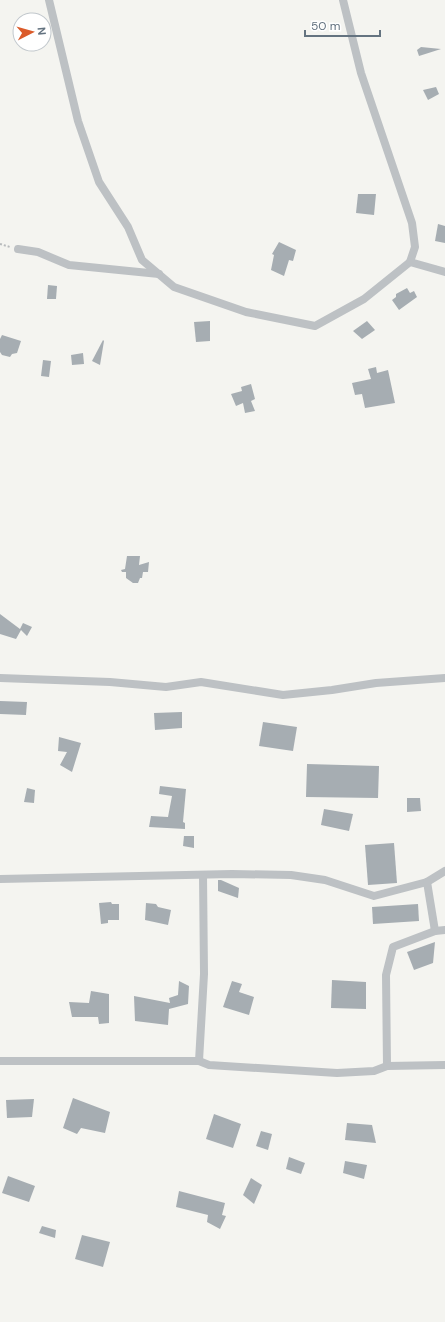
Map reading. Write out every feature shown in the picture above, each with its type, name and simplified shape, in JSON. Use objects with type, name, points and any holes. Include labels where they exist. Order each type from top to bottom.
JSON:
[{"type":"street","points":[[49,0],[78,121],[99,182],[128,227],[142,260],[174,287],[246,312],[315,326],[364,300],[410,262],[415,247],[412,223],[361,72],[343,0]]},
{"type":"street","points":[[18,249],[38,252],[69,265],[159,274]]},
{"type":"street","points":[[410,262],[445,272]]},
{"type":"street","points":[[0,678],[110,682],[166,687],[201,682],[283,695],[332,690],[376,682],[445,678]]},
{"type":"street","points":[[0,879],[232,874],[291,875],[325,880],[374,896],[427,882],[445,871]]},
{"type":"street","points":[[199,1061],[204,974],[203,875]]},
{"type":"street","points":[[427,882],[435,931]]},
{"type":"street","points":[[387,1066],[386,975],[393,947],[435,931],[445,930]]},
{"type":"street","points":[[0,1061],[199,1061],[209,1065],[337,1073],[374,1071],[387,1066],[445,1065]]},
{"type":"building","points":[[421,47],[441,49],[419,56],[417,50]]},
{"type":"building","points":[[436,87],[439,94],[428,100],[423,90]]},
{"type":"building","points":[[358,194],[376,194],[374,215],[356,213]]},
{"type":"building","points":[[438,224],[445,226],[445,243],[435,241]]},
{"type":"building","points":[[279,242],[296,250],[293,261],[289,260],[284,276],[271,270],[274,255],[272,254]]},
{"type":"building","points":[[48,285],[57,286],[56,299],[47,299]]},
{"type":"building","points":[[407,288],[410,293],[414,291],[417,297],[399,310],[392,300],[396,297],[396,294]]},
{"type":"building","points":[[210,321],[210,341],[196,342],[194,322]]},
{"type":"building","points":[[367,321],[375,330],[362,339],[353,331]]},
{"type":"building","points":[[2,335],[21,341],[17,353],[12,354],[10,357],[2,355],[0,352],[0,339]]},
{"type":"building","points":[[103,340],[104,341],[100,365],[92,361]]},
{"type":"building","points":[[83,353],[84,364],[72,365],[71,355]]},
{"type":"building","points":[[43,360],[51,361],[49,377],[41,376]]},
{"type":"building","points":[[376,367],[377,373],[388,370],[395,403],[365,408],[362,394],[355,395],[352,383],[371,379],[368,369]]},
{"type":"building","points":[[251,384],[255,399],[251,401],[255,411],[245,413],[243,403],[236,406],[231,394],[242,391],[241,387]]},
{"type":"building","points":[[127,556],[140,556],[139,565],[149,562],[148,572],[143,572],[142,578],[140,578],[138,583],[133,583],[126,578],[126,572],[122,572],[121,570],[125,569]]},
{"type":"building","points":[[0,614],[20,629],[23,623],[32,627],[27,636],[21,630],[16,639],[0,634]]},
{"type":"building","points":[[0,701],[27,702],[26,715],[0,714]]},
{"type":"building","points":[[182,712],[182,728],[155,730],[154,713]]},
{"type":"building","points":[[263,722],[297,727],[293,751],[259,746]]},
{"type":"building","points":[[59,737],[81,743],[72,772],[60,765],[67,752],[58,751]]},
{"type":"building","points":[[307,764],[379,766],[378,798],[306,797]]},
{"type":"building","points":[[160,786],[186,789],[183,822],[185,823],[185,829],[149,827],[151,816],[168,817],[172,796],[159,794]]},
{"type":"building","points":[[27,788],[35,790],[34,803],[24,802]]},
{"type":"building","points":[[407,798],[420,798],[421,811],[407,812]]},
{"type":"building","points":[[324,809],[353,814],[349,831],[321,825]]},
{"type":"building","points":[[184,836],[194,836],[194,848],[183,846]]},
{"type":"building","points":[[394,843],[397,883],[368,885],[365,845]]},
{"type":"building","points":[[218,880],[239,888],[238,898],[218,891]]},
{"type":"building","points":[[111,902],[112,904],[119,904],[119,920],[108,920],[108,923],[101,924],[99,903]]},
{"type":"building","points":[[146,903],[156,904],[158,907],[171,910],[168,925],[145,920]]},
{"type":"building","points":[[418,904],[419,921],[373,924],[372,907]]},
{"type":"building","points":[[435,942],[433,963],[414,970],[407,952]]},
{"type":"building","points":[[332,980],[366,982],[366,1009],[331,1008]]},
{"type":"building","points":[[179,981],[189,986],[188,1004],[169,1009],[168,1025],[135,1021],[134,996],[170,1003],[169,998],[178,995]]},
{"type":"building","points":[[232,981],[242,984],[239,992],[254,997],[249,1015],[223,1007]]},
{"type":"building","points":[[91,991],[109,994],[109,1023],[99,1024],[98,1017],[72,1017],[69,1002],[89,1003]]},
{"type":"building","points":[[73,1098],[110,1112],[105,1133],[81,1128],[77,1134],[63,1128]]},
{"type":"building","points":[[34,1099],[32,1117],[7,1118],[6,1100]]},
{"type":"building","points":[[214,1114],[241,1124],[233,1148],[206,1139]]},
{"type":"building","points":[[347,1123],[372,1125],[376,1143],[345,1140]]},
{"type":"building","points":[[261,1131],[272,1134],[268,1150],[256,1146]]},
{"type":"building","points":[[289,1157],[305,1163],[301,1174],[286,1169]]},
{"type":"building","points":[[345,1161],[367,1165],[364,1179],[343,1173]]},
{"type":"building","points":[[8,1176],[35,1186],[29,1202],[2,1193]]},
{"type":"building","points":[[251,1178],[262,1185],[254,1204],[243,1195]]},
{"type":"building","points":[[179,1191],[225,1203],[222,1215],[226,1216],[220,1229],[207,1222],[208,1215],[176,1207]]},
{"type":"building","points":[[42,1226],[56,1230],[55,1238],[39,1233]]},
{"type":"building","points":[[82,1235],[110,1242],[103,1267],[75,1259]]}]
